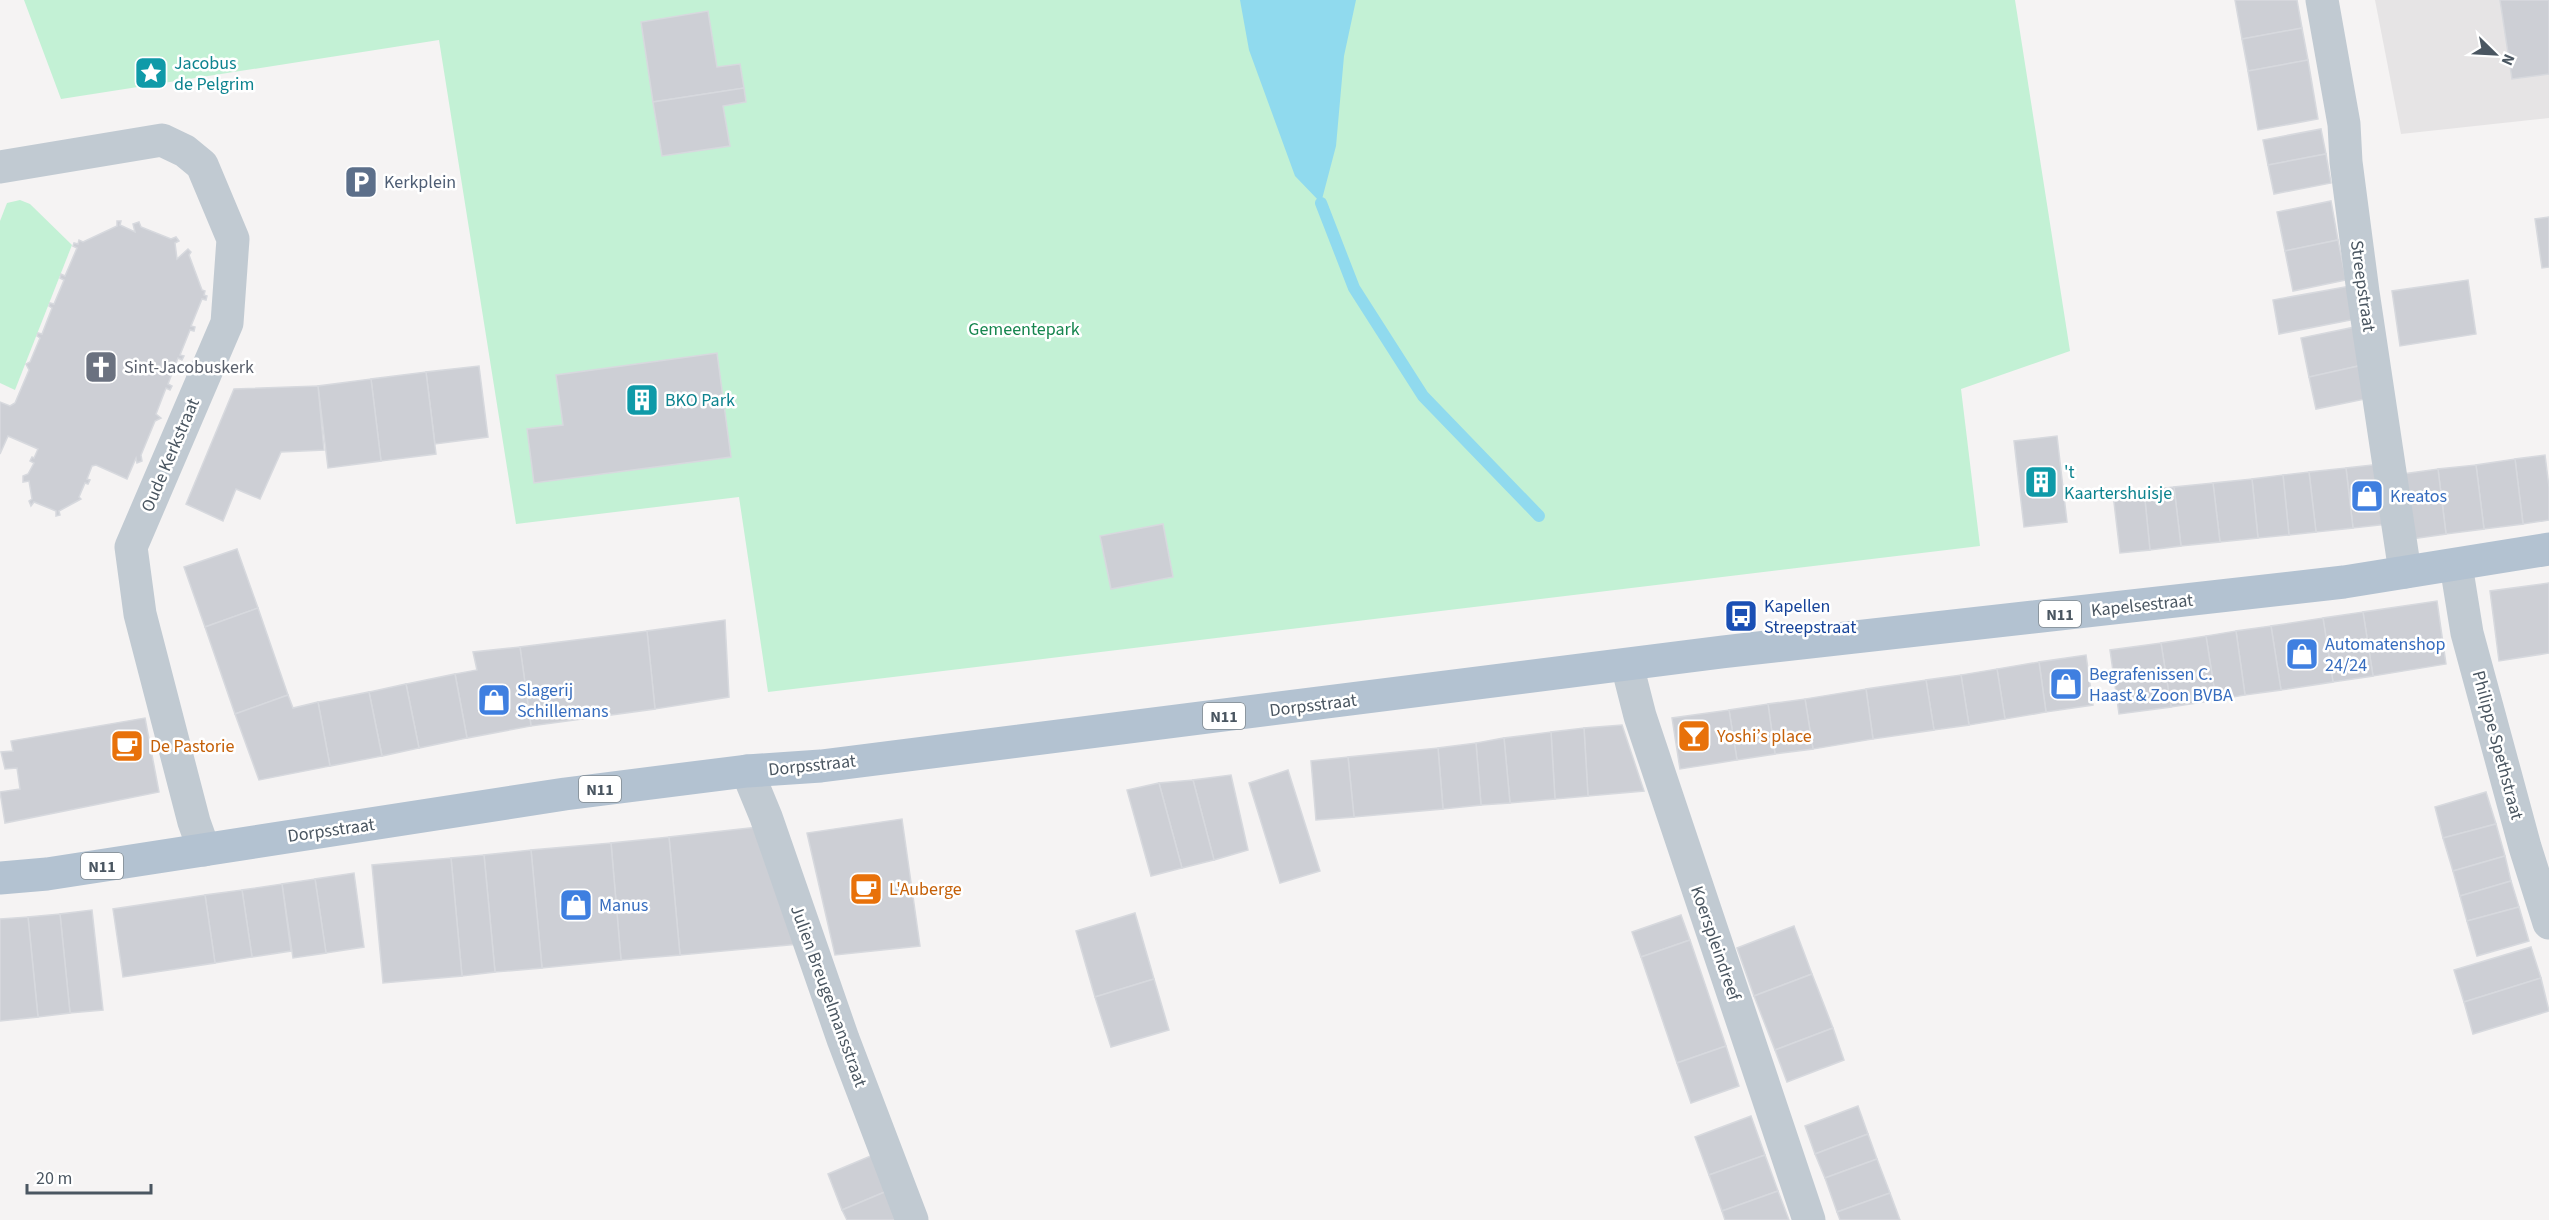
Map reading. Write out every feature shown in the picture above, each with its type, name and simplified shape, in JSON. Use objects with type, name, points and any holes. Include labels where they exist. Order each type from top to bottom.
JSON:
[{"type":"main road","name":"Kapelsestraat","points":[[1627,665],[1922,628],[2185,601],[2372,578],[2549,549]]},
{"type":"main road","name":"Dorpsstraat","points":[[0,878],[48,874],[565,794],[747,771],[832,764],[1627,665]]},
{"type":"street","name":"Streepstraat","points":[[2322,0],[2344,124],[2346,162],[2361,280],[2405,572]]},
{"type":"street","name":"Oude Kerkstraat","points":[[0,167],[162,141],[185,151],[202,165],[233,239],[226,323],[131,547],[140,614],[194,822],[204,850]]},
{"type":"street","name":"Philippe Spethstraat","points":[[2456,565],[2467,633],[2525,847],[2549,923]]},
{"type":"street","name":"Koerspleindreef","points":[[1627,665],[1640,716],[1809,1220]]},
{"type":"street","name":"Julien Breugelmansstraat","points":[[747,771],[766,817],[843,1039],[912,1220]]},
{"type":"shaded area","points":[[2375,0],[2549,0],[2549,118],[2401,134]]},
{"type":"green space","name":"Gemeentepark","points":[[24,0],[2015,0],[2070,351],[1961,389],[1980,546],[768,692],[739,497],[516,524],[439,40],[61,99]]},
{"type":"green space","points":[[20,200],[30,204],[72,245],[15,390],[0,383],[0,221],[7,203]]},
{"type":"water","points":[[1240,0],[1356,0],[1344,56],[1336,146],[1321,203],[1295,176],[1249,50]]},
{"type":"building","points":[[2235,0],[2297,0],[2302,28],[2242,39]]},
{"type":"building","points":[[2500,0],[2549,0],[2549,74],[2512,79]]},
{"type":"building","points":[[708,11],[717,67],[740,64],[744,88],[653,102],[641,22]]},
{"type":"building","points":[[2302,28],[2308,60],[2248,71],[2242,39]]},
{"type":"building","points":[[2308,60],[2318,119],[2258,130],[2248,71]]},
{"type":"building","points":[[744,88],[746,102],[723,106],[730,146],[662,156],[653,102]]},
{"type":"building","points":[[2321,129],[2326,154],[2268,165],[2263,140]]},
{"type":"building","points":[[2326,154],[2331,183],[2274,194],[2268,165]]},
{"type":"building","points":[[2331,201],[2338,240],[2285,251],[2277,212]]},
{"type":"building","points":[[2549,217],[2549,267],[2542,268],[2535,219]]},
{"type":"building","name":"Sint-Jacobuskerk","points":[[117,221],[121,221],[120,225],[135,232],[133,224],[139,222],[141,227],[171,239],[176,237],[179,241],[175,243],[177,259],[188,249],[191,252],[189,255],[202,290],[205,291],[204,295],[207,296],[206,300],[202,299],[191,326],[195,327],[194,331],[190,330],[180,355],[184,356],[182,360],[178,358],[168,384],[172,386],[170,390],[166,388],[156,414],[161,418],[155,421],[141,455],[142,461],[137,463],[136,458],[127,479],[96,465],[92,466],[87,479],[90,480],[88,484],[85,483],[79,497],[81,499],[59,511],[60,515],[56,516],[56,511],[34,502],[31,506],[29,481],[23,482],[23,476],[28,474],[34,463],[30,461],[38,449],[8,436],[0,454],[0,402],[10,406],[15,403],[29,370],[26,364],[30,362],[40,338],[37,336],[38,333],[42,334],[52,308],[49,306],[50,303],[54,304],[64,280],[60,278],[61,274],[65,276],[77,248],[73,246],[74,243],[78,244],[79,240],[83,242],[117,226]]},
{"type":"building","points":[[2338,240],[2346,280],[2293,291],[2285,251]]},
{"type":"building","points":[[2468,280],[2476,334],[2400,346],[2392,291]]},
{"type":"building","points":[[2350,286],[2356,319],[2279,334],[2273,300]]},
{"type":"building","points":[[2355,327],[2363,365],[2309,377],[2301,338]]},
{"type":"building","name":"BKO Park","points":[[717,353],[731,457],[534,483],[527,429],[563,425],[556,375]]},
{"type":"building","points":[[2363,365],[2370,398],[2316,409],[2309,377]]},
{"type":"building","points":[[479,366],[488,437],[435,444],[426,372]]},
{"type":"building","points":[[426,372],[436,454],[381,461],[371,379]]},
{"type":"building","points":[[371,379],[381,461],[328,468],[318,386]]},
{"type":"building","points":[[318,386],[324,450],[281,452],[260,499],[236,489],[223,521],[186,504],[234,389]]},
{"type":"building","name":"'t Kaartershuisje","points":[[2057,436],[2067,522],[2024,527],[2014,441]]},
{"type":"building","points":[[2545,455],[2549,487],[2549,520],[2523,524],[2515,459]]},
{"type":"building","points":[[2515,459],[2523,524],[2484,529],[2476,465]]},
{"type":"building","name":"Kreatos","points":[[2381,464],[2388,524],[2353,528],[2346,468]]},
{"type":"building","points":[[2476,465],[2484,529],[2446,534],[2438,469]]},
{"type":"building","points":[[2346,468],[2353,528],[2316,532],[2309,472]]},
{"type":"building","points":[[2438,469],[2446,534],[2412,539],[2403,474]]},
{"type":"building","points":[[2309,472],[2316,532],[2289,535],[2283,475]]},
{"type":"building","points":[[2283,475],[2289,535],[2258,538],[2252,479]]},
{"type":"building","points":[[2252,479],[2258,538],[2220,542],[2213,483]]},
{"type":"building","points":[[2213,483],[2220,542],[2181,546],[2174,487]]},
{"type":"building","points":[[2174,487],[2181,546],[2150,550],[2144,490]]},
{"type":"building","points":[[2144,490],[2150,550],[2120,553],[2113,494]]},
{"type":"building","points":[[1163,524],[1173,577],[1111,589],[1100,536]]},
{"type":"building","points":[[237,549],[258,608],[205,627],[184,567]]},
{"type":"building","points":[[2549,583],[2549,653],[2499,661],[2490,591]]},
{"type":"building","points":[[2437,601],[2446,664],[2373,676],[2363,612]]},
{"type":"building","points":[[258,608],[288,695],[235,714],[205,627]]},
{"type":"building","points":[[2363,612],[2373,676],[2333,682],[2323,618]]},
{"type":"building","name":"Automatenshop 24/24","points":[[2323,618],[2333,682],[2281,690],[2271,626]]},
{"type":"building","points":[[725,620],[729,697],[655,709],[647,631]]},
{"type":"building","points":[[2271,626],[2281,690],[2245,695],[2236,631]]},
{"type":"building","points":[[647,631],[655,709],[531,726],[520,647]]},
{"type":"building","points":[[2236,631],[2245,695],[2216,700],[2206,636]]},
{"type":"building","points":[[2206,636],[2216,700],[2171,707],[2161,643]]},
{"type":"building","points":[[2161,643],[2171,707],[2119,714],[2110,650]]},
{"type":"building","name":"Slagerij Schillemans","points":[[520,647],[531,726],[467,738],[455,674],[477,670],[473,652]]},
{"type":"building","name":"Begrafenissen C. Haast & Zoon BVBA","points":[[2086,655],[2093,705],[2046,712],[2039,662]]},
{"type":"building","points":[[2039,662],[2046,712],[2005,719],[1997,669]]},
{"type":"building","points":[[1997,669],[2005,719],[1969,725],[1961,675]]},
{"type":"building","points":[[455,674],[467,738],[419,748],[406,684]]},
{"type":"building","points":[[1961,675],[1969,725],[1934,730],[1926,680]]},
{"type":"building","points":[[1926,680],[1934,730],[1873,739],[1866,689]]},
{"type":"building","points":[[406,684],[419,748],[382,756],[369,692]]},
{"type":"building","points":[[1866,689],[1873,739],[1813,749],[1805,699]]},
{"type":"building","points":[[369,692],[382,756],[330,766],[318,702]]},
{"type":"building","points":[[288,695],[293,708],[318,702],[330,766],[259,780],[235,714]]},
{"type":"building","points":[[1805,699],[1813,749],[1775,754],[1768,704]]},
{"type":"building","points":[[1768,704],[1775,754],[1737,760],[1729,710]]},
{"type":"building","points":[[1729,710],[1737,760],[1680,769],[1672,718]]},
{"type":"building","points":[[145,718],[159,792],[5,823],[0,792],[20,789],[17,768],[5,769],[1,752],[13,751],[11,741]]},
{"type":"building","points":[[1622,725],[1644,791],[1588,796],[1584,728]]},
{"type":"building","points":[[1584,728],[1588,796],[1555,799],[1551,732]]},
{"type":"building","points":[[1551,732],[1555,799],[1510,803],[1504,738]]},
{"type":"building","points":[[1504,738],[1510,803],[1481,805],[1476,743]]},
{"type":"building","points":[[1476,743],[1481,805],[1443,809],[1438,748]]},
{"type":"building","points":[[1438,748],[1443,809],[1354,817],[1348,757]]},
{"type":"building","points":[[1348,757],[1354,817],[1316,820],[1311,761]]},
{"type":"building","points":[[1288,770],[1320,871],[1280,883],[1249,783]]},
{"type":"building","points":[[1231,775],[1248,850],[1214,860],[1193,780]]},
{"type":"building","points":[[1193,780],[1214,860],[1182,868],[1159,783]]},
{"type":"building","points":[[1159,783],[1182,868],[1151,876],[1127,790]]},
{"type":"building","points":[[2486,792],[2496,824],[2443,838],[2435,807]]},
{"type":"building","name":"L'Auberge","points":[[902,819],[920,946],[835,955],[807,833]]},
{"type":"building","points":[[2496,824],[2505,856],[2453,871],[2443,838]]},
{"type":"building","points":[[758,827],[799,944],[680,955],[669,837]]},
{"type":"building","points":[[669,837],[680,955],[621,960],[611,843]]},
{"type":"building","name":"Manus","points":[[611,843],[621,960],[542,968],[531,850]]},
{"type":"building","points":[[531,850],[542,968],[495,972],[484,855]]},
{"type":"building","points":[[484,855],[495,972],[462,976],[451,858]]},
{"type":"building","points":[[2505,856],[2511,881],[2460,896],[2453,871]]},
{"type":"building","points":[[451,858],[462,976],[383,983],[372,865]]},
{"type":"building","points":[[354,873],[364,947],[326,953],[315,879]]},
{"type":"building","points":[[315,879],[326,953],[293,958],[282,884]]},
{"type":"building","points":[[2511,881],[2519,907],[2467,921],[2460,896]]},
{"type":"building","points":[[282,884],[291,951],[252,957],[242,890]]},
{"type":"building","points":[[242,890],[252,957],[215,963],[205,895]]},
{"type":"building","points":[[205,895],[215,963],[123,977],[113,909]]},
{"type":"building","points":[[2519,907],[2529,941],[2477,956],[2467,921]]},
{"type":"building","points":[[92,910],[103,1010],[70,1013],[60,914]]},
{"type":"building","points":[[1135,913],[1154,979],[1095,997],[1076,931]]},
{"type":"building","points":[[60,914],[70,1013],[38,1017],[28,917]]},
{"type":"building","points":[[1681,915],[1690,940],[1641,957],[1632,932]]},
{"type":"building","points":[[28,917],[38,1017],[0,1021],[0,919]]},
{"type":"building","points":[[1794,926],[1812,974],[1754,996],[1737,948]]},
{"type":"building","points":[[1690,940],[1726,1046],[1677,1063],[1641,957]]},
{"type":"building","points":[[2531,947],[2541,978],[2464,1002],[2454,970]]},
{"type":"building","points":[[1812,974],[1833,1028],[1775,1050],[1754,996]]},
{"type":"building","points":[[2541,978],[2549,1011],[2473,1034],[2464,1002]]},
{"type":"building","points":[[1154,979],[1169,1030],[1111,1047],[1095,997]]},
{"type":"building","points":[[1833,1028],[1844,1060],[1787,1082],[1775,1050]]},
{"type":"building","points":[[1726,1046],[1739,1086],[1691,1103],[1677,1063]]},
{"type":"building","points":[[1858,1106],[1868,1134],[1815,1154],[1805,1126]]},
{"type":"building","points":[[1751,1116],[1765,1155],[1709,1175],[1695,1137]]},
{"type":"building","points":[[1868,1134],[1877,1159],[1825,1178],[1815,1154]]},
{"type":"building","points":[[873,1155],[887,1191],[842,1210],[828,1174]]},
{"type":"building","points":[[1765,1155],[1778,1191],[1722,1211],[1709,1175]]},
{"type":"building","points":[[1877,1159],[1890,1193],[1837,1212],[1825,1178]]},
{"type":"building","points":[[887,1191],[899,1220],[847,1220],[842,1210]]},
{"type":"building","points":[[1778,1191],[1789,1220],[1725,1220],[1722,1211]]},
{"type":"building","points":[[1890,1193],[1900,1220],[1840,1220],[1837,1212]]},
{"type":"waterway","points":[[1321,203],[1354,288],[1423,396],[1539,516]]},
{"type":"place","name":"Jacobus de Pelgrim","points":[[151,73]]},
{"type":"place","name":"Kerkplein","points":[[361,182]]},
{"type":"place","name":"Sint-Jacobuskerk","points":[[101,367]]},
{"type":"place","name":"BKO Park","points":[[642,400]]},
{"type":"place","name":"'t Kaartershuisje","points":[[2041,482]]},
{"type":"place","name":"Kreatos","points":[[2367,496]]},
{"type":"place","name":"Kapellen Streepstraat","points":[[1741,616]]},
{"type":"place","name":"Automatenshop 24/24","points":[[2302,654]]},
{"type":"place","name":"Begrafenissen C. Haast & Zoon BVBA","points":[[2066,684]]},
{"type":"place","name":"Slagerij Schillemans","points":[[494,700]]},
{"type":"place","name":"Yoshi’s place","points":[[1694,736]]},
{"type":"place","name":"De Pastorie","points":[[127,746]]},
{"type":"place","name":"L'Auberge","points":[[866,889]]},
{"type":"place","name":"Manus","points":[[576,905]]}]
